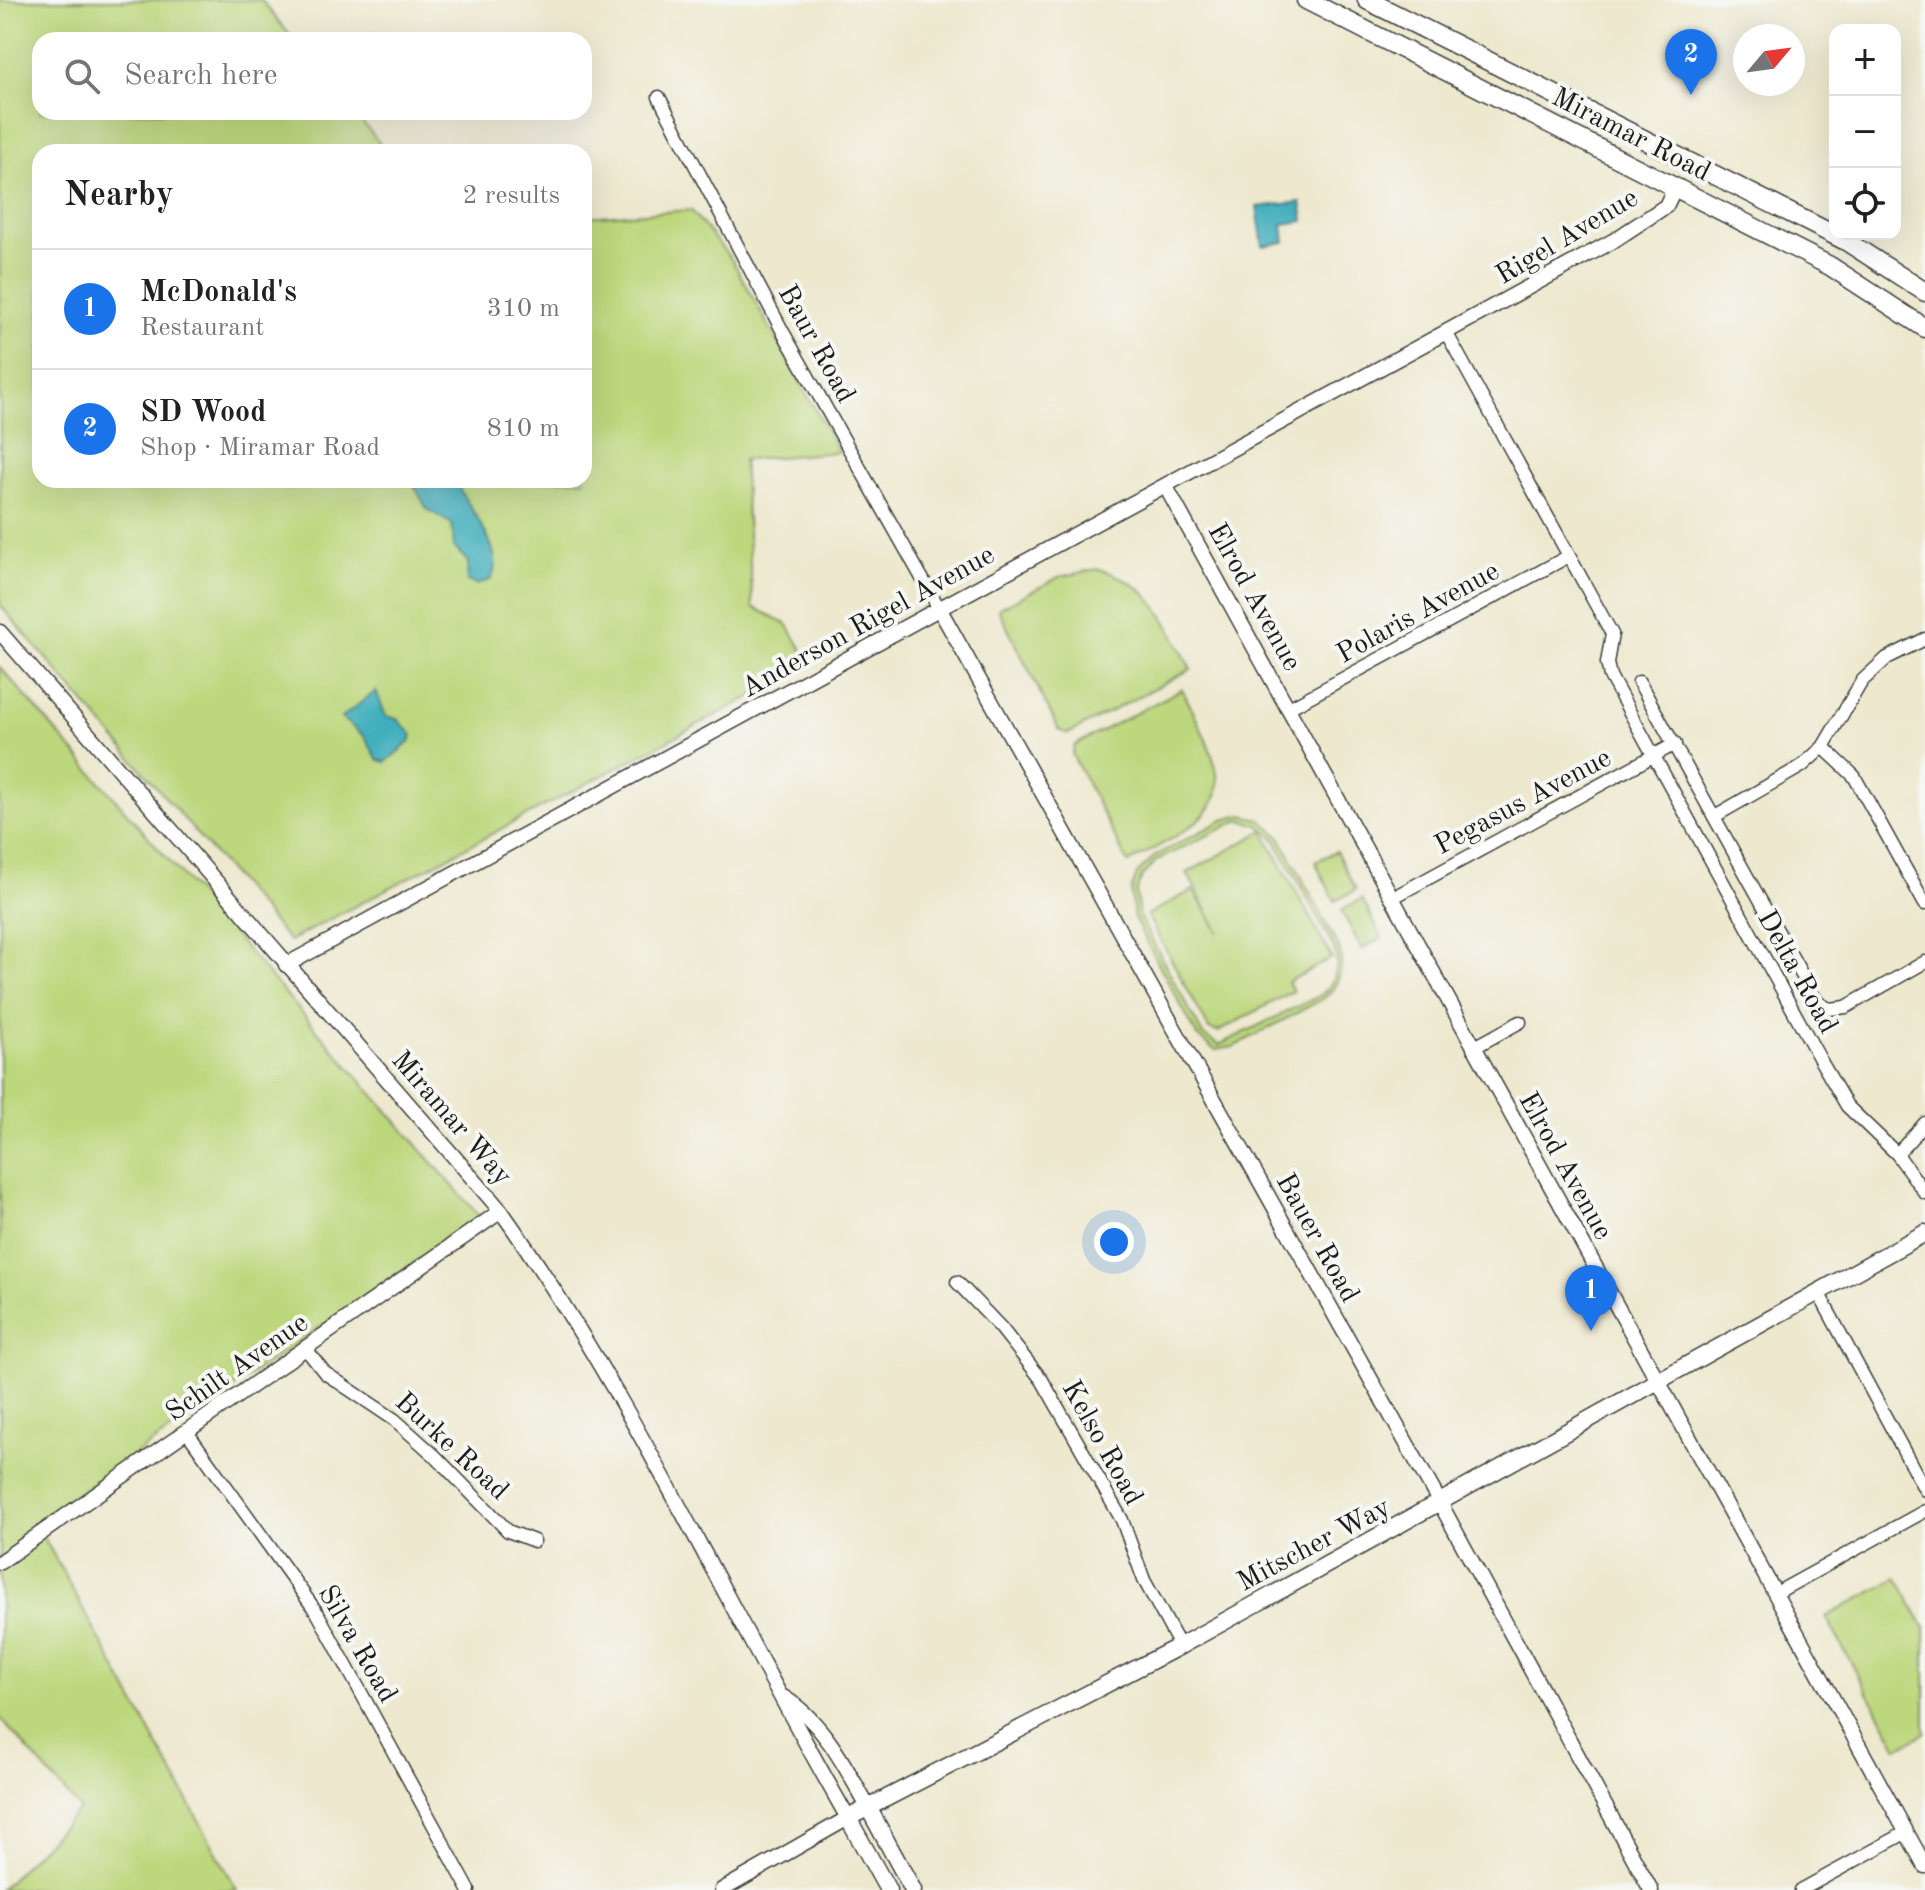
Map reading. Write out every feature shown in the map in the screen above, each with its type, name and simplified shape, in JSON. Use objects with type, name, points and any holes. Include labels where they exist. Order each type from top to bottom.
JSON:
[{"type":"main road","name":"Miramar Road","points":[[1306,0],[1848,275],[1925,328]]},
{"type":"main road","name":"Miramar Road","points":[[1367,0],[1825,229],[1864,250],[1925,292]]},
{"type":"main road","name":"Mitscher Way","points":[[848,1818],[1180,1646],[1925,1233]]},
{"type":"main road","name":"Miramar Way","points":[[869,1809],[913,1890]]},
{"type":"main road","name":"Miramar Way","points":[[848,1818],[888,1890]]},
{"type":"street","name":"Baur Road","points":[[659,97],[783,332],[940,610]]},
{"type":"street","name":"Rigel Avenue","points":[[1473,319],[1627,232],[1666,206],[1675,187]]},
{"type":"street","name":"Anderson Rigel Avenue","points":[[286,965],[1473,319]]},
{"type":"street","points":[[1447,334],[1569,556]]},
{"type":"street","name":"Elrod Avenue","points":[[1166,487],[1925,1866]]},
{"type":"street","name":"Delta Road","points":[[1569,556],[1612,634],[1607,663],[1610,676],[1847,1106],[1897,1154],[1925,1193]]},
{"type":"street","name":"Polaris Avenue","points":[[1287,709],[1569,556]]},
{"type":"street","name":"Bauer Road","points":[[940,610],[1440,1503],[1651,1890]]},
{"type":"street","name":"Miramar Way","points":[[0,632],[501,1211],[547,1276],[598,1363],[848,1818]]},
{"type":"street","points":[[1715,816],[1802,766],[1823,747],[1862,681],[1887,658],[1925,639]]},
{"type":"street","name":"Delta Road","points":[[1639,682],[1817,1002],[1829,1009],[1846,1007],[1925,962]]},
{"type":"street","name":"Pegasus Avenue","points":[[1392,898],[1675,744]]},
{"type":"street","points":[[1823,747],[1854,776],[1925,904]]},
{"type":"street","points":[[1473,1048],[1520,1022]]},
{"type":"street","points":[[1897,1154],[1925,1123]]},
{"type":"street","name":"Schilt Avenue","points":[[0,1562],[501,1211]]},
{"type":"street","name":"Kelso Road","points":[[957,1282],[1001,1328],[1042,1380],[1122,1520],[1144,1580],[1180,1646]]},
{"type":"street","points":[[1818,1292],[1925,1490]]},
{"type":"street","name":"Burke Road","points":[[306,1349],[325,1373],[395,1420],[435,1456],[508,1531],[534,1541]]},
{"type":"street","name":"Silva Road","points":[[187,1432],[318,1614],[469,1890]]},
{"type":"street","points":[[1776,1593],[1925,1511]]},
{"type":"street","name":"Miramar Way","points":[[783,1697],[795,1704],[834,1746],[869,1809]]},
{"type":"street","name":"Mitscher Way","points":[[722,1890],[848,1818]]},
{"type":"street","points":[[1801,1890],[1907,1832]]},
{"type":"green space","points":[[0,0],[261,0],[287,32],[32,32],[32,120],[361,120],[380,144],[32,144],[32,488],[592,488],[592,216],[691,210],[732,260],[839,452],[743,460],[753,607],[787,624],[811,665],[289,941],[0,605]]},
{"type":"green space","points":[[1098,569],[1133,584],[1146,594],[1165,620],[1191,669],[1068,734],[1059,730],[998,609],[1059,577]]},
{"type":"green space","points":[[0,667],[480,1217],[36,1523],[237,1890],[1,1889],[80,1809],[0,1718]]},
{"type":"green space","points":[[1182,689],[1212,754],[1217,777],[1216,795],[1207,811],[1190,827],[1128,863],[1072,754],[1075,745]]},
{"type":"green space","points":[[1242,815],[1260,819],[1280,837],[1339,948],[1341,969],[1337,982],[1323,999],[1233,1047],[1215,1050],[1198,1037],[1134,918],[1131,892],[1137,874],[1156,855],[1223,820]],"holes":[[[1239,820],[1257,824],[1275,839],[1334,948],[1336,967],[1330,985],[1321,995],[1219,1045],[1203,1035],[1139,916],[1136,892],[1142,876],[1157,860]]]},
{"type":"green space","points":[[1263,831],[1332,958],[1288,982],[1293,991],[1218,1032],[1209,1029],[1147,915],[1193,890],[1219,933],[1187,873]]},
{"type":"green space","points":[[1336,851],[1356,890],[1335,901],[1315,862]]},
{"type":"green space","points":[[1362,899],[1382,938],[1362,949],[1341,910]]},
{"type":"green space","points":[[1897,1578],[1925,1628],[1925,1733],[1898,1748],[1826,1617]]},
{"type":"water","points":[[1301,202],[1304,221],[1283,224],[1285,242],[1263,246],[1257,207]]},
{"type":"water","points":[[415,488],[459,488],[490,543],[495,569],[490,580],[477,585],[467,581],[468,562],[454,547],[452,524],[427,509]]},
{"type":"water","points":[[376,691],[386,716],[397,719],[413,735],[410,742],[386,762],[378,760],[364,736],[341,718]]},
{"type":"place","name":"SD Wood","points":[[1691,95]]},
{"type":"place","name":"McDonald's","points":[[1591,1331]]}]
